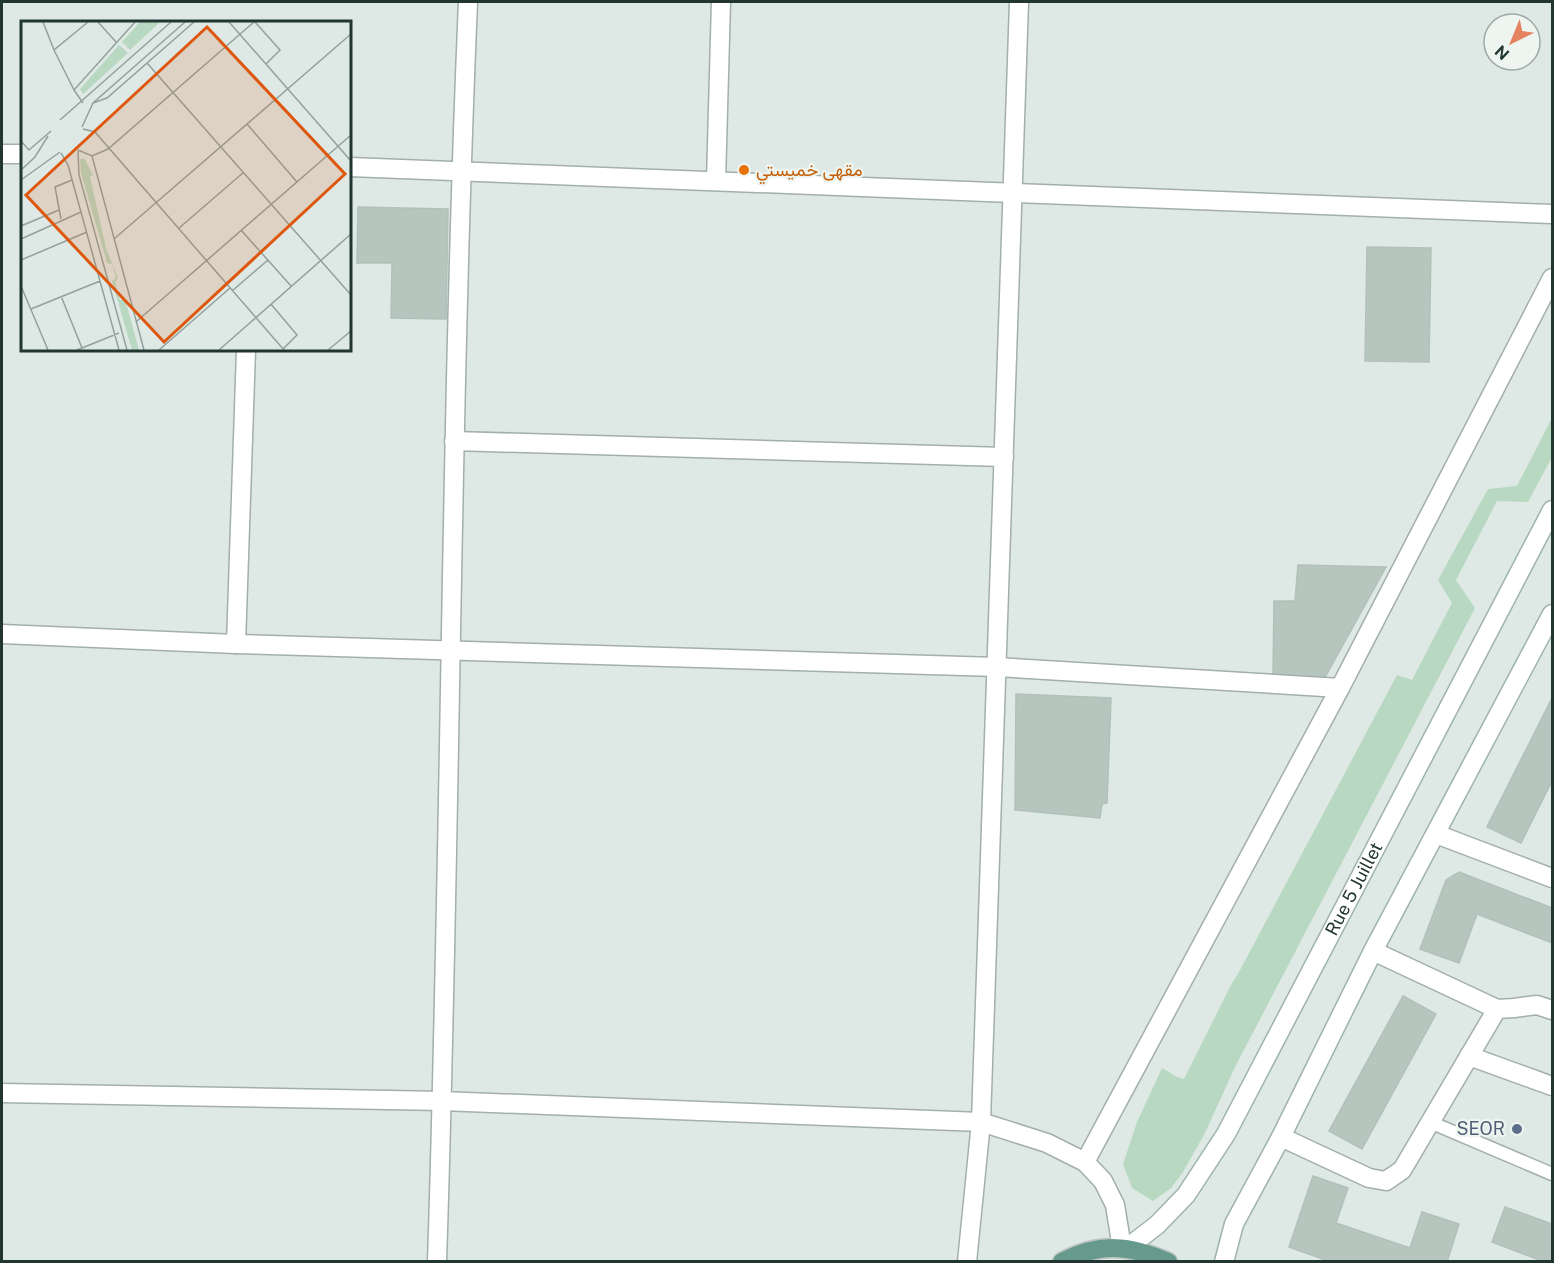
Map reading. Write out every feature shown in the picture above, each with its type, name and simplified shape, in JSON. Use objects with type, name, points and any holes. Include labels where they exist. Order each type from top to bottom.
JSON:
[{"type":"main road","points":[[1062,1262],[1075,1255],[1099,1249],[1124,1248],[1148,1253],[1168,1262]]},
{"type":"street","points":[[437,1262],[460,171],[468,2]]},
{"type":"street","points":[[716,181],[721,2]]},
{"type":"street","points":[[967,1262],[981,1122],[1019,2]]},
{"type":"street","points":[[2,154],[21,154]]},
{"type":"street","points":[[351,167],[1552,214]]},
{"type":"street","points":[[1085,1162],[1340,688],[1552,278]]},
{"type":"street","points":[[236,644],[246,351]]},
{"type":"street","points":[[454,441],[1004,457]]},
{"type":"street","name":"Rue 5 Juillet","points":[[1124,1248],[1157,1225],[1186,1195],[1226,1134],[1552,510]]},
{"type":"street","points":[[1224,1262],[1234,1224],[1281,1137],[1373,951],[1552,614]]},
{"type":"street","points":[[2,634],[236,644],[997,667],[1340,688]]},
{"type":"street","points":[[1436,834],[1552,878]]},
{"type":"street","points":[[1373,951],[1497,1009],[1537,1005],[1552,1010]]},
{"type":"street","points":[[1281,1137],[1369,1178],[1386,1181],[1402,1170],[1497,1009]]},
{"type":"street","points":[[1469,1056],[1552,1086]]},
{"type":"street","points":[[2,1093],[442,1101],[981,1122],[1047,1143],[1085,1162],[1103,1181],[1115,1205],[1124,1248]]},
{"type":"lane","points":[[1430,1122],[1552,1174]]},
{"type":"green space","points":[[1552,418],[1552,457],[1528,502],[1497,501],[1456,580],[1475,608],[1235,1067],[1205,1133],[1171,1188],[1153,1201],[1132,1188],[1123,1164],[1137,1122],[1162,1068],[1184,1079],[1231,985],[1397,675],[1412,680],[1452,603],[1438,580],[1488,489],[1517,486]]},
{"type":"building","points":[[358,207],[448,209],[446,319],[391,318],[392,263],[357,263]]},
{"type":"building","points":[[1367,247],[1431,248],[1429,362],[1365,361]]},
{"type":"building","points":[[1298,565],[1386,567],[1323,681],[1273,678],[1274,601],[1295,601]]},
{"type":"building","points":[[1016,694],[1111,698],[1107,803],[1102,804],[1100,818],[1015,810]]},
{"type":"building","points":[[1552,698],[1552,781],[1521,843],[1487,827]]},
{"type":"building","points":[[1459,872],[1552,908],[1552,943],[1477,914],[1459,963],[1420,949],[1446,880]]},
{"type":"building","points":[[1403,996],[1436,1014],[1362,1149],[1329,1131]]},
{"type":"building","points":[[1313,1176],[1348,1188],[1336,1223],[1410,1248],[1422,1212],[1459,1224],[1447,1262],[1331,1262],[1289,1247]]},
{"type":"building","points":[[1505,1207],[1552,1224],[1552,1262],[1545,1262],[1492,1242]]},
{"type":"place","name":"مقهى خميستي","points":[[744,170]]},
{"type":"place","name":"SEOR","points":[[1517,1129]]}]
